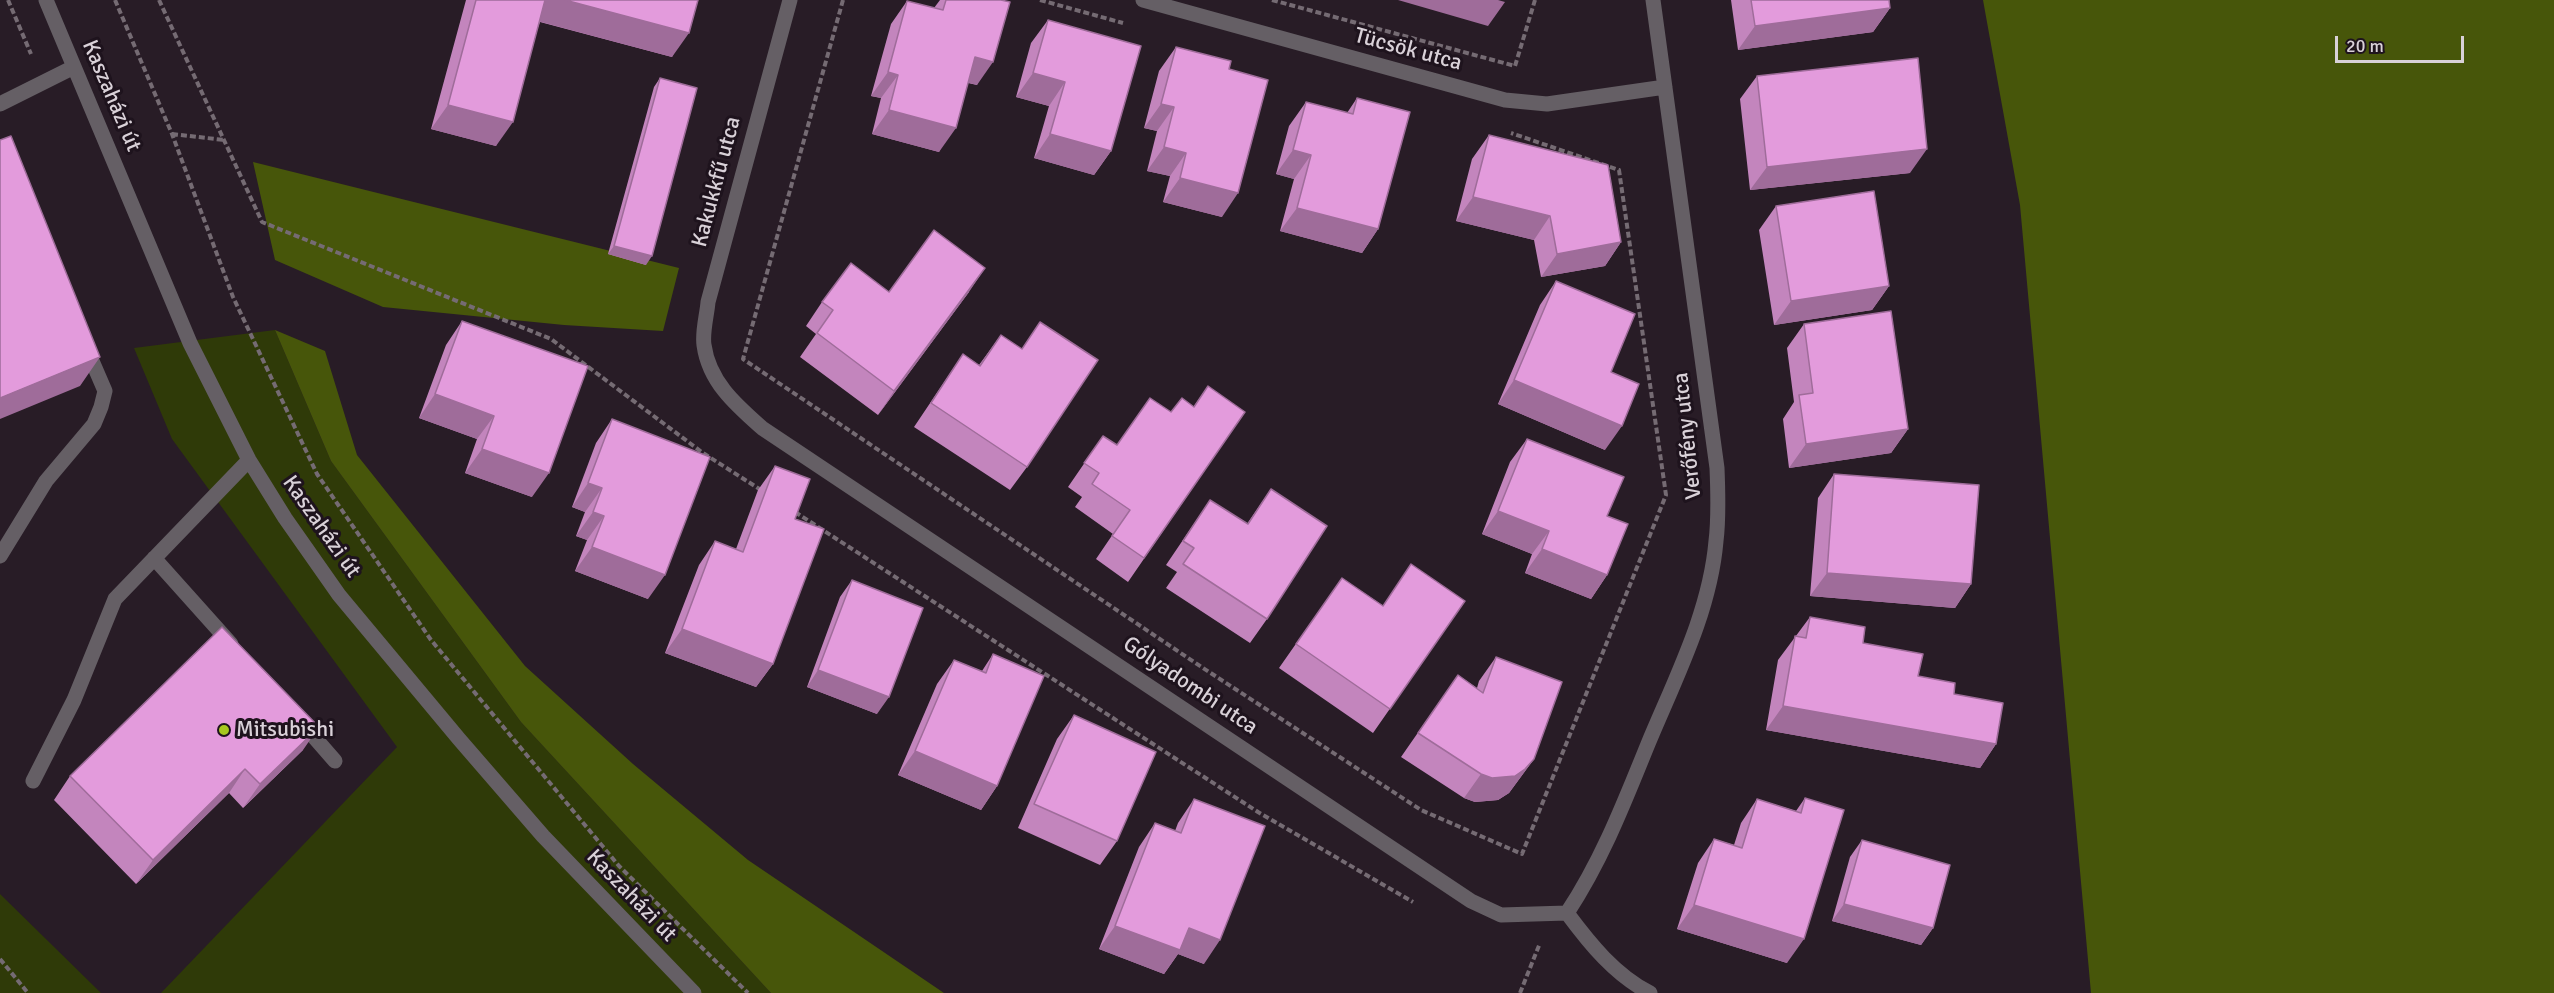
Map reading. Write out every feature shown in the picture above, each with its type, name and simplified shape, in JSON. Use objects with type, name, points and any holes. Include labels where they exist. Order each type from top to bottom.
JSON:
[{"type":"street","name":"Kaszaházi út","points":[[46,0],[190,343],[249,460],[285,518],[339,595],[543,836],[694,993]]},
{"type":"street","name":"Kakukkfű utca","points":[[713,378],[703,343],[708,302],[790,0]]},
{"type":"street","name":"Tücsök utca","points":[[1143,0],[1505,100],[1548,104],[1665,87]]},
{"type":"street","name":"Verőfény utca","points":[[1567,913],[1589,879],[1609,841],[1684,658],[1708,586],[1716,543],[1717,468],[1653,0]]},
{"type":"street","points":[[0,104],[74,67]]},
{"type":"street","points":[[0,556],[46,482],[94,424],[101,407],[105,391],[81,336]]},
{"type":"street","name":"Gólyadombi utca","points":[[713,378],[736,405],[762,428],[1471,902],[1502,915],[1567,913]]},
{"type":"street","points":[[33,781],[74,700],[115,599],[249,460]]},
{"type":"street","points":[[154,558],[241,655]]},
{"type":"street","points":[[288,708],[335,761]]},
{"type":"street","points":[[1567,913],[1594,950],[1620,973],[1650,993]]},
{"type":"path","points":[[8,0],[44,82]]},
{"type":"path","points":[[116,0],[172,134],[233,297],[317,474],[431,640],[619,866],[748,993]]},
{"type":"path","points":[[159,0],[262,222],[550,339],[703,453],[763,491]]},
{"type":"path","points":[[843,0],[744,359],[1203,668],[1421,810],[1522,854],[1666,495],[1619,170],[1508,132]]},
{"type":"path","points":[[1272,0],[1515,66],[1535,0]]},
{"type":"path","points":[[172,134],[224,140]]},
{"type":"path","points":[[792,510],[1248,806],[1416,904]]},
{"type":"path","points":[[1520,993],[1542,939],[1532,940]]},
{"type":"path","points":[[0,960],[27,993]]},
{"type":"green space","points":[[1983,0],[2554,0],[2554,993],[2091,993],[2020,205]]},
{"type":"green space","points":[[253,162],[679,268],[663,331],[564,325],[383,307],[275,260]]},
{"type":"green space","points":[[275,330],[331,461],[521,722],[771,993],[161,993],[397,747],[172,439],[134,348]]},
{"type":"green space","points":[[275,330],[325,351],[357,455],[525,666],[633,764],[748,860],[944,993],[771,993],[521,722],[331,461]]},
{"type":"green space","points":[[0,894],[101,993],[0,993]]},
{"type":"building","points":[[476,0],[545,0],[513,122],[448,105]]},
{"type":"building","points":[[565,0],[698,0],[689,33]]},
{"type":"building","points":[[946,0],[1010,2],[993,62],[975,57],[956,128],[889,110],[898,75],[888,72],[907,1],[943,10]]},
{"type":"building","points":[[1751,0],[1889,0],[1890,8],[1755,26]]},
{"type":"building","points":[[1048,20],[1141,46],[1111,151],[1050,134],[1065,82],[1033,73]]},
{"type":"building","points":[[1176,47],[1231,61],[1229,69],[1268,80],[1238,193],[1180,178],[1186,153],[1164,147],[1174,107],[1161,104]]},
{"type":"building","points":[[1918,58],[1927,149],[1767,167],[1757,76]]},
{"type":"building","points":[[660,78],[697,88],[652,256],[614,246]]},
{"type":"building","points":[[1357,98],[1410,112],[1378,229],[1297,208],[1311,155],[1293,150],[1306,102],[1353,114]]},
{"type":"building","points":[[1489,135],[1608,165],[1621,242],[1557,254],[1550,216],[1473,197]]},
{"type":"building","points":[[11,136],[100,357],[0,398],[0,140]]},
{"type":"building","points":[[1874,191],[1889,286],[1791,301],[1776,206]]},
{"type":"building","points":[[934,230],[985,268],[894,391],[817,333],[833,310],[822,302],[851,263],[889,292]]},
{"type":"building","points":[[1556,281],[1635,314],[1611,372],[1639,384],[1622,426],[1514,380]]},
{"type":"building","points":[[1891,311],[1908,429],[1806,444],[1799,395],[1813,393],[1804,324]]},
{"type":"building","points":[[462,321],[588,366],[549,473],[482,449],[494,416],[435,394]]},
{"type":"building","points":[[1040,322],[1098,360],[1027,467],[931,403],[963,354],[980,366],[1001,335],[1022,349]]},
{"type":"building","points":[[1208,386],[1245,412],[1144,558],[1112,536],[1130,510],[1092,484],[1099,473],[1084,463],[1103,436],[1117,445],[1150,398],[1171,412],[1182,398],[1194,407]]},
{"type":"building","points":[[612,419],[710,457],[665,575],[592,547],[604,516],[593,512],[602,488],[588,483]]},
{"type":"building","points":[[1527,439],[1624,477],[1607,516],[1628,524],[1607,575],[1542,549],[1549,531],[1498,511]]},
{"type":"building","points":[[775,466],[810,479],[795,519],[824,529],[773,664],[682,629],[715,541],[743,552]]},
{"type":"building","points":[[1834,474],[1979,485],[1971,584],[1827,573]]},
{"type":"building","points":[[1271,489],[1327,526],[1267,619],[1183,564],[1194,548],[1183,541],[1210,500],[1248,524]]},
{"type":"building","points":[[1411,564],[1465,601],[1390,709],[1296,644],[1342,578],[1383,606]]},
{"type":"building","points":[[852,580],[923,608],[889,697],[818,670]]},
{"type":"building","points":[[1810,617],[1865,627],[1863,643],[1923,654],[1918,676],[1955,683],[1954,694],[2003,703],[1996,744],[1783,706],[1795,636],[1806,638]]},
{"type":"building","points":[[222,627],[319,727],[260,784],[245,769],[153,860],[70,776]]},
{"type":"building","points":[[993,654],[1044,676],[997,786],[915,751],[954,660],[986,673]]},
{"type":"building","points":[[1496,657],[1562,682],[1534,759],[1515,776],[1492,778],[1481,774],[1418,733],[1458,675],[1483,693]]},
{"type":"building","points":[[1074,715],[1156,752],[1117,841],[1034,804]]},
{"type":"building","points":[[1805,798],[1844,810],[1804,939],[1694,905],[1714,839],[1742,848],[1757,799],[1801,813]]},
{"type":"building","points":[[1194,799],[1265,826],[1220,940],[1189,928],[1180,950],[1115,926],[1155,823],[1181,833]]},
{"type":"building","points":[[1862,840],[1950,865],[1933,928],[1844,904]]},
{"type":"place","name":"Mitsubishi","points":[[224,730]]}]
